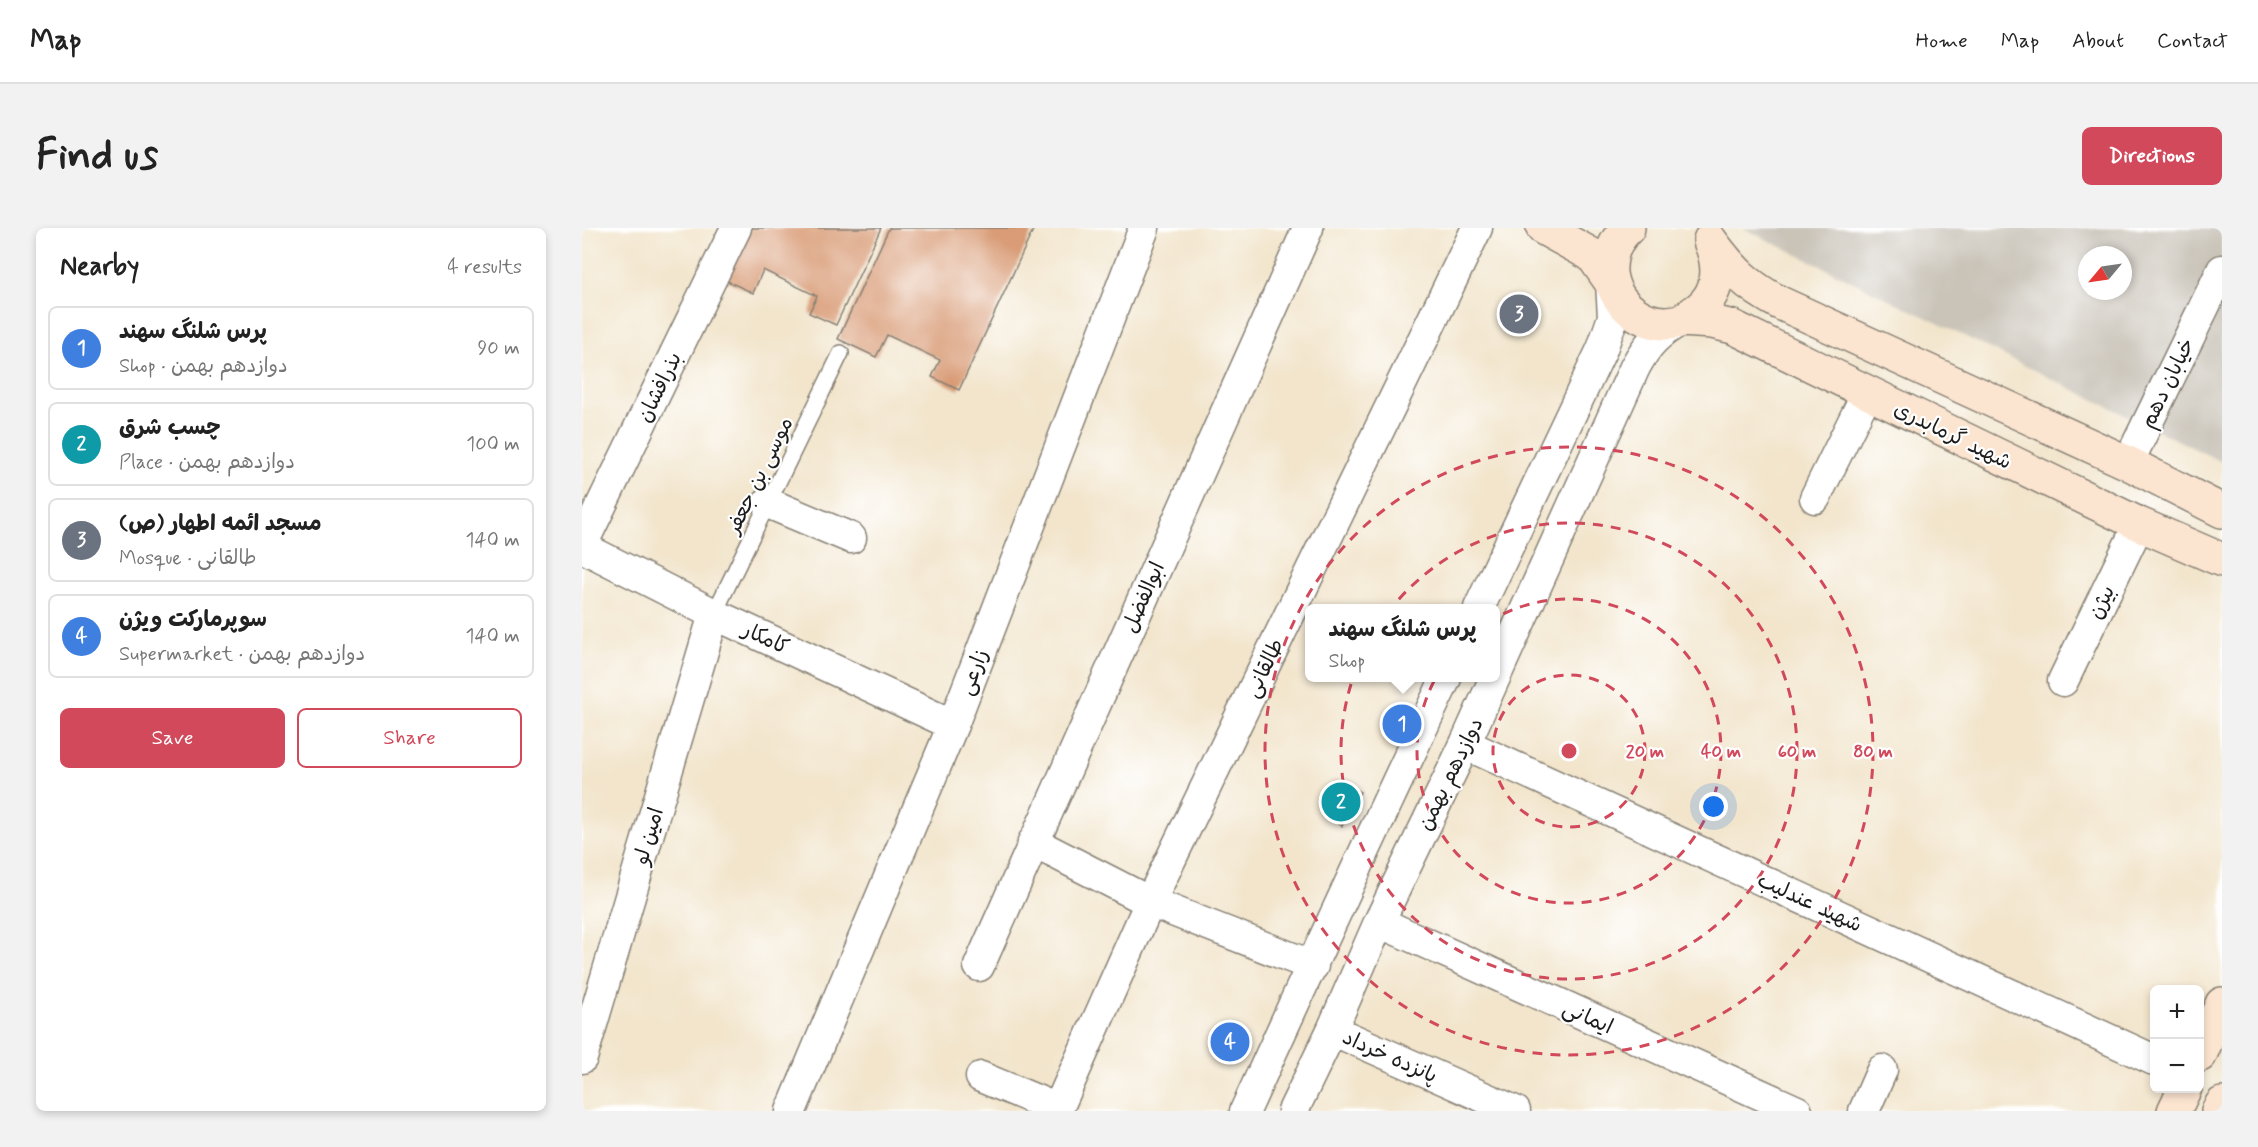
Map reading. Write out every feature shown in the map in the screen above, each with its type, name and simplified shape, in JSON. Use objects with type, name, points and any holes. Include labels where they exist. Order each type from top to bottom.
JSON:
[{"type":"main road","points":[[1543,228],[1592,255],[1611,282]]},
{"type":"main road","points":[[1611,282],[1610,265],[1613,249],[1628,228]]},
{"type":"main road","points":[[1682,321],[1704,304],[1713,290],[1718,273],[1716,256],[1707,232]]},
{"type":"main road","points":[[1707,232],[1733,271],[1753,289],[2128,463],[2222,511]]},
{"type":"main road","name":"شهید گرمابدری","points":[[1611,282],[1624,303],[1643,318],[1659,322],[1712,322],[1733,327],[2139,524],[2222,560]]},
{"type":"main road","points":[[2204,1044],[2222,1004]]},
{"type":"main road","points":[[2174,1111],[2182,1093]]},
{"type":"main road","points":[[2218,1111],[2222,1104]]},
{"type":"street","name":"بذرافشان","points":[[582,546],[736,228]]},
{"type":"street","name":"زارعی","points":[[791,1111],[953,724],[1144,228]]},
{"type":"street","name":"ابوالفضل","points":[[979,966],[1308,228]]},
{"type":"street","name":"طالقانی","points":[[1057,1110],[1150,902],[1477,228]]},
{"type":"street","name":"خیابان دهم","points":[[2128,463],[2222,270]]},
{"type":"street","points":[[1481,604],[1602,349],[1613,317],[1611,282]]},
{"type":"street","name":"دوازدهم بهمن","points":[[1500,666],[1635,367],[1646,347],[1662,331],[1682,321]]},
{"type":"street","points":[[1815,498],[1867,393]]},
{"type":"street","points":[[768,503],[851,538]]},
{"type":"street","name":"بیژن","points":[[2063,681],[2139,524]]},
{"type":"street","name":"کامکار","points":[[582,546],[714,614],[953,724]]},
{"type":"street","name":"امین لو","points":[[582,1058],[714,614]]},
{"type":"street","points":[[1245,1111],[1313,966],[1347,885],[1444,682]]},
{"type":"street","name":"دوازدهم بهمن","points":[[1293,1111],[1332,1030],[1379,922],[1493,682]]},
{"type":"street","name":"شهید عندلیب","points":[[1465,744],[2150,1058]]},
{"type":"street","points":[[1033,842],[1150,902],[1313,966]]},
{"type":"street","name":"ایمانی","points":[[1379,922],[1797,1111]]},
{"type":"street","name":"پانزده خرداد","points":[[1332,1030],[1515,1111]]},
{"type":"street","points":[[1864,1111],[1882,1070]]},
{"type":"street","points":[[981,1077],[1057,1110]]},
{"type":"lane","name":"موسی بن جعفر","points":[[714,614],[842,353]]},
{"type":"shaded area","points":[[1743,228],[2222,228],[2222,462]]},
{"type":"building","points":[[736,228],[881,228],[836,325],[809,313],[817,296],[763,270],[753,293],[714,275]]},
{"type":"building","points":[[889,228],[1034,228],[959,390],[932,377],[940,360],[887,335],[876,357],[838,339]]},
{"type":"building","points":[[1335,780],[1360,792],[1342,826],[1323,812]]},
{"type":"place","name":"مسجد ائمه اطهار (ص)","points":[[1519,314]]},
{"type":"place","name":"پرس شلنگ سهند","points":[[1402,724]]},
{"type":"place","name":"چسب شرق","points":[[1341,802]]},
{"type":"place","name":"سوپرمارکت ویژن","points":[[1230,1042]]}]
